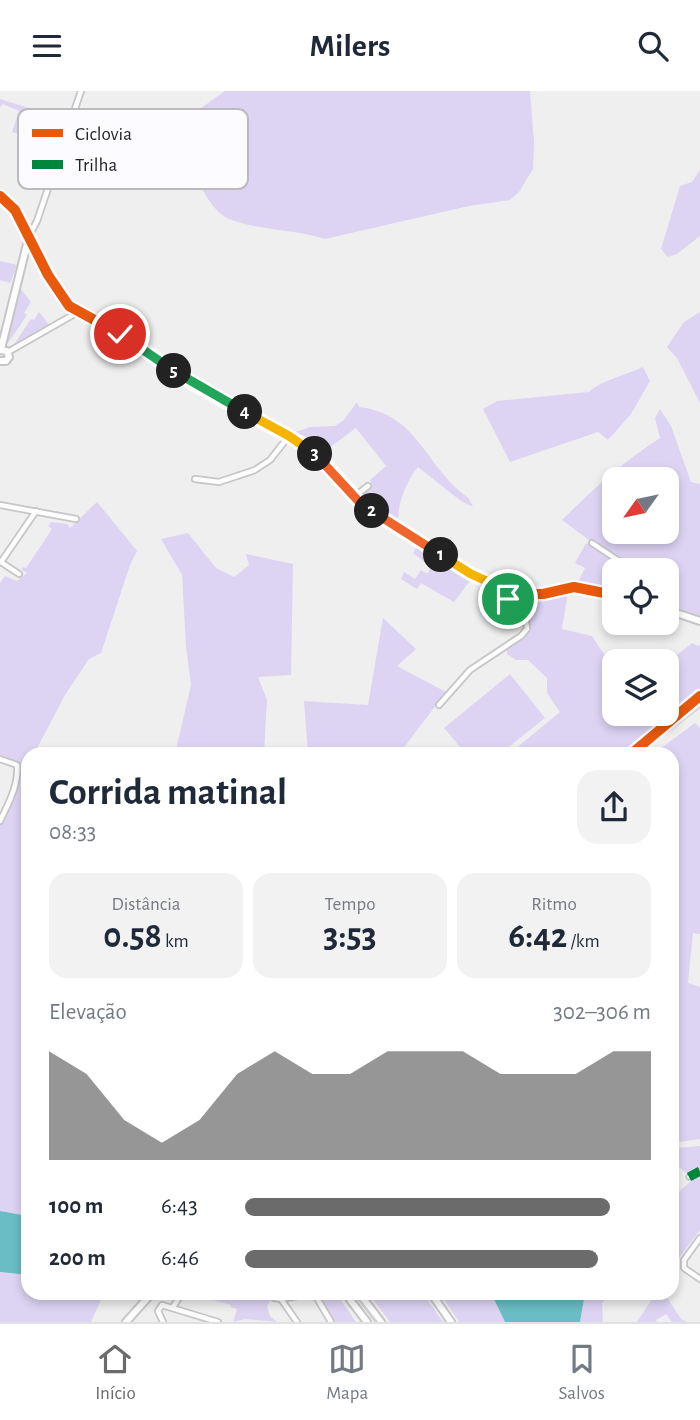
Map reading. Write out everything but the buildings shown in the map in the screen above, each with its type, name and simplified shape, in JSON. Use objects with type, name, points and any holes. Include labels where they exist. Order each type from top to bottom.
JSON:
[{"type":"street","points":[[75,109],[81,91]]},
{"type":"street","points":[[8,352],[0,349],[29,236],[48,189]]},
{"type":"street","points":[[2,200],[15,210],[62,298],[78,312],[120,334],[195,385],[289,436],[321,459],[362,505],[471,574],[500,587],[527,594],[543,594],[574,587],[602,593]]},
{"type":"street","points":[[8,352],[78,312]]},
{"type":"street","points":[[0,362],[7,360],[8,352]]},
{"type":"street","points":[[195,479],[219,482],[255,470],[270,460],[289,436]]},
{"type":"street","points":[[355,496],[368,486]]},
{"type":"street","points":[[0,505],[76,519]]},
{"type":"street","points":[[19,573],[0,562],[36,510]]},
{"type":"street","points":[[592,543],[614,558]]},
{"type":"street","points":[[439,705],[470,670],[521,636],[527,629],[526,621],[500,587]]},
{"type":"street","points":[[679,614],[700,621]]},
{"type":"street","points":[[639,747],[700,696]]},
{"type":"street","points":[[0,759],[17,765],[17,770],[14,789],[0,821]]},
{"type":"street","points":[[689,1177],[700,1171]]},
{"type":"street","points":[[700,1238],[684,1260],[684,1268],[700,1279]]},
{"type":"street","points":[[126,1322],[146,1300]]},
{"type":"street","points":[[173,1307],[178,1300]]},
{"type":"street","points":[[281,1300],[298,1322]]},
{"type":"street","points":[[318,1300],[331,1322]]},
{"type":"street","points":[[350,1300],[367,1322]]},
{"type":"street","points":[[364,1300],[381,1322]]},
{"type":"street","points":[[436,1300],[451,1322]]},
{"type":"street","points":[[163,1322],[159,1308],[162,1305],[218,1322]]},
{"type":"shaded area","points":[[225,91],[530,91],[533,169],[519,192],[510,200],[469,206],[325,239],[241,223],[217,211],[202,189],[248,189],[248,109],[200,109]]},
{"type":"shaded area","points":[[0,99],[32,109],[18,111],[3,104],[0,107]]},
{"type":"shaded area","points":[[18,114],[18,134],[12,132]]},
{"type":"shaded area","points":[[700,170],[700,236],[677,254],[668,257],[661,249],[680,186],[692,182]]},
{"type":"shaded area","points":[[0,261],[17,265],[10,283],[0,280]]},
{"type":"shaded area","points":[[20,288],[31,302],[24,313],[27,315],[8,343],[6,339]]},
{"type":"shaded area","points":[[39,312],[50,326],[13,346],[31,319],[34,320]]},
{"type":"shaded area","points":[[700,312],[700,403],[677,358],[667,347],[684,322]]},
{"type":"shaded area","points":[[643,367],[650,381],[631,414],[608,440],[598,432],[510,462],[483,409],[497,401],[589,392]]},
{"type":"shaded area","points":[[357,402],[359,407],[377,411],[404,427],[473,507],[461,501],[418,467],[403,495],[399,525],[361,499],[372,486],[370,480],[386,466],[356,428],[322,453],[293,433],[310,427],[335,426],[344,420]]},
{"type":"shaded area","points":[[660,409],[671,426],[691,482],[700,484],[700,617],[679,611],[679,558],[617,558],[562,520],[602,482],[602,544],[679,544],[679,467],[620,467],[660,438],[655,418]]},
{"type":"shaded area","points":[[97,502],[137,551],[101,653],[89,659],[65,695],[38,747],[21,747],[21,1215],[0,1211],[0,821],[14,789],[16,765],[0,759],[0,583],[5,576],[17,581],[27,573],[21,569],[26,568],[52,529],[48,526],[51,522],[67,524],[70,528]]},
{"type":"shaded area","points":[[188,533],[216,568],[234,577],[249,565],[246,554],[293,564],[291,675],[258,677],[267,700],[264,747],[177,747],[191,685],[182,575],[161,539]]},
{"type":"shaded area","points":[[586,543],[610,558],[602,558],[602,589],[578,582],[585,568],[575,563]]},
{"type":"shaded area","points":[[417,546],[472,578],[454,602],[421,583],[417,589],[401,579],[404,572],[415,579],[421,570],[427,574],[431,567],[413,553]]},
{"type":"shaded area","points":[[568,592],[562,629],[592,636],[602,651],[602,726],[659,726],[633,747],[518,747],[560,712],[547,693],[547,678],[528,660],[516,660],[507,654],[507,648],[527,633],[530,627],[509,595],[512,593],[527,597]]},
{"type":"shaded area","points":[[383,618],[416,649],[397,666],[446,692],[404,747],[307,747],[304,701],[368,705]]},
{"type":"shaded area","points":[[692,643],[700,645],[700,692],[679,709],[679,653]]},
{"type":"shaded area","points":[[510,674],[545,718],[509,747],[460,747],[444,728]]},
{"type":"shaded area","points":[[695,723],[700,728],[700,934],[693,933],[688,983],[700,987],[700,1139],[679,1142],[679,747],[662,747]]},
{"type":"shaded area","points":[[700,1146],[700,1230],[679,1258],[679,1192],[692,1180],[679,1167],[679,1148]]},
{"type":"shaded area","points":[[0,1272],[21,1274],[21,1300],[101,1300],[91,1322],[0,1322]]},
{"type":"shaded area","points":[[213,1300],[270,1300],[267,1306],[270,1316],[277,1322],[245,1319],[233,1322],[237,1309]]},
{"type":"shaded area","points":[[321,1300],[341,1300],[356,1322],[334,1322]]},
{"type":"shaded area","points":[[373,1300],[428,1300],[443,1322],[390,1322]]},
{"type":"shaded area","points":[[445,1300],[494,1300],[505,1322],[459,1322]]},
{"type":"shaded area","points":[[584,1300],[604,1300],[602,1303],[603,1322],[580,1322]]},
{"type":"shaded area","points":[[651,1300],[669,1300],[681,1319],[687,1322],[672,1322],[666,1314],[656,1320],[657,1322],[637,1322]]},
{"type":"water","points":[[0,1211],[21,1215],[21,1274],[0,1272]]},
{"type":"water","points":[[494,1300],[584,1300],[580,1322],[505,1322]]},
{"type":"tram line","points":[[648,747],[700,707]]},
{"type":"tram line","points":[[360,1300],[377,1322]]},
{"type":"marked path","points":[[689,1177],[700,1171]]},
{"type":"cycle path","points":[[0,196],[15,210],[48,275],[69,306],[120,334],[195,385],[306,446],[362,505],[471,574],[500,587],[527,594],[543,594],[574,587],[602,593]]},
{"type":"cycle path","points":[[639,747],[700,696]]},
{"type":"route","points":[[120,334],[195,385],[306,446],[362,505],[471,574],[500,587],[508,599]]}]
